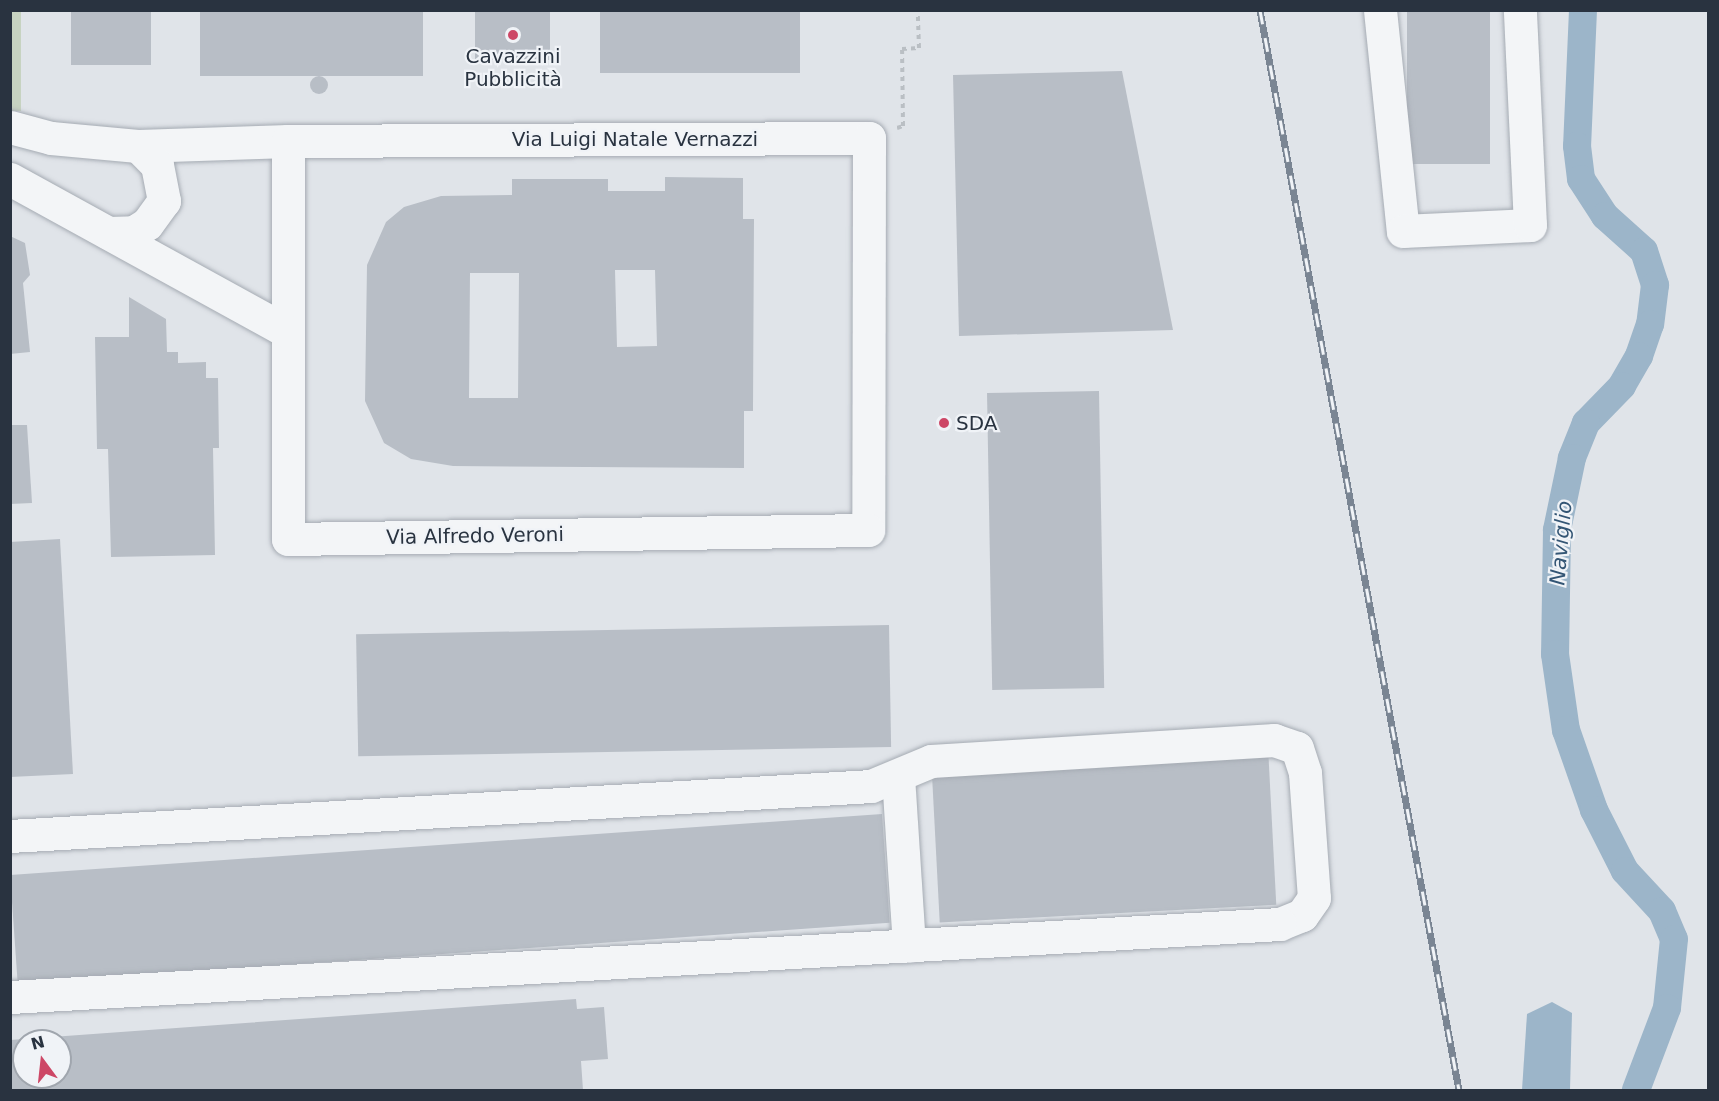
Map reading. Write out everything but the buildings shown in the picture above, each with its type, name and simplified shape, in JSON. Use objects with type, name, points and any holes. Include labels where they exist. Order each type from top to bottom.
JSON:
[{"type":"street","points":[[1380,10],[1403,231],[1530,225],[1520,10]]},
{"type":"street","name":"Via Luigi Natale Vernazzi","points":[[10,127],[51,138],[138,146],[288,141],[869,138]]},
{"type":"street","name":"Via Alfredo Veroni","points":[[288,141],[288,539],[868,530],[869,138]]},
{"type":"street","points":[[109,233],[134,232],[147,224],[164,201],[157,165],[138,146]]},
{"type":"street","points":[[10,179],[288,332]]},
{"type":"street","points":[[10,837],[871,786],[931,761],[1274,740],[1297,748],[1305,773],[1314,898],[1302,915],[1280,924],[10,997]]},
{"type":"street","points":[[898,776],[909,946]]},
{"type":"path","points":[[869,138],[903,126],[902,49],[919,48],[918,10]]},
{"type":"green space","points":[[10,11],[21,11],[21,111],[10,111]]},
{"type":"water","points":[[1552,1002],[1572,1013],[1570,1090],[1522,1090],[1527,1014]]},
{"type":"waterway","name":"Naviglio","points":[[1583,10],[1577,146],[1581,179],[1605,216],[1644,251],[1655,285],[1650,324],[1639,356],[1622,386],[1586,423],[1572,458],[1557,530],[1555,654],[1566,730],[1594,810],[1625,871],[1662,911],[1674,939],[1667,1008],[1636,1090]]},
{"type":"railway","points":[[1260,10],[1459,1090]]},
{"type":"place","name":"Cavazzini Pubblicità","points":[[513,35]]},
{"type":"place","name":"SDA","points":[[944,423]]}]
